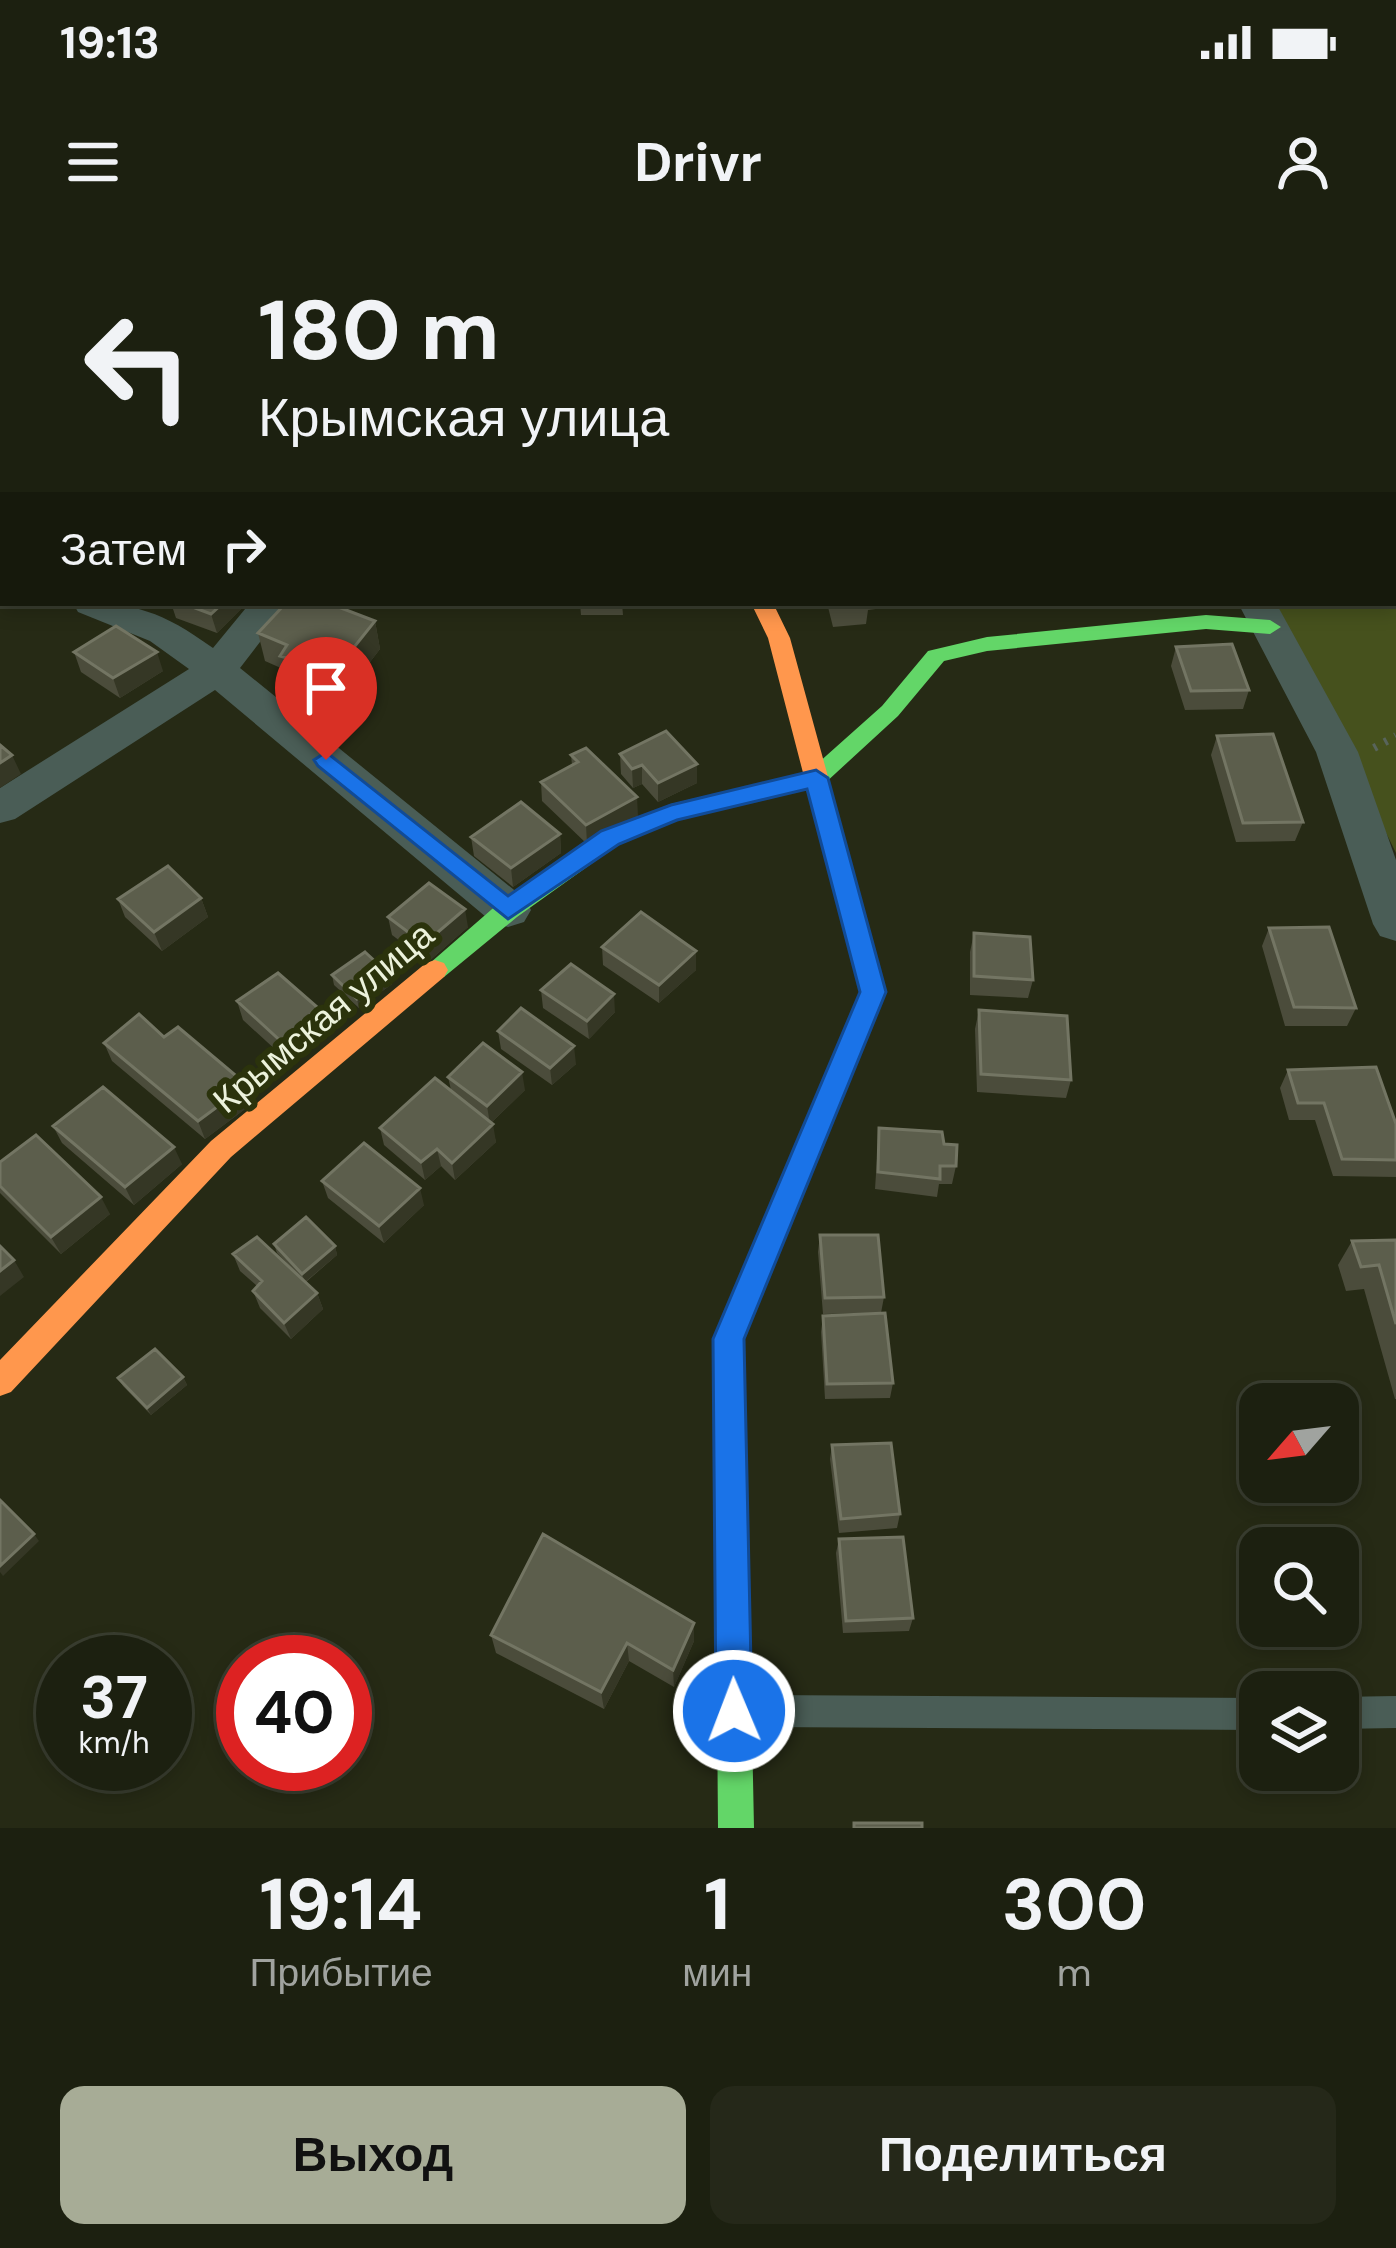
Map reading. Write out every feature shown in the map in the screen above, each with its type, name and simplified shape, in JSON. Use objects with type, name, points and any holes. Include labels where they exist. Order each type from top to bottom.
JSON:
[{"type":"street","points":[[99,606],[164,632],[217,670],[508,910]]},
{"type":"street","points":[[0,808],[217,670],[269,606]]},
{"type":"street","points":[[736,1828],[729,1339],[873,992],[779,638],[763,606]]},
{"type":"street","points":[[1264,615],[1336,752],[1396,924]]},
{"type":"street","name":"Крымская улица","points":[[0,1382],[220,1149],[508,910],[610,838],[671,813],[816,778],[890,711],[936,656],[987,644],[1264,615]]},
{"type":"lane","points":[[734,1711],[1239,1714]]},
{"type":"lane","points":[[1359,1713],[1396,1712]]},
{"type":"green space","points":[[1274,606],[1396,606],[1396,853]]},
{"type":"building","points":[[190,606],[220,606],[211,614]]},
{"type":"building","points":[[283,606],[336,606],[375,621],[335,671],[280,656],[287,645],[258,633]]},
{"type":"building","points":[[116,626],[157,652],[113,678],[74,652]]},
{"type":"building","points":[[1232,644],[1249,690],[1191,691],[1176,647]]},
{"type":"building","points":[[666,731],[697,764],[658,783],[642,765],[632,769],[620,754]]},
{"type":"building","points":[[1273,734],[1303,822],[1243,823],[1217,736]]},
{"type":"building","points":[[0,745],[12,755],[0,763]]},
{"type":"building","points":[[586,748],[637,797],[586,825],[541,782],[578,762],[571,755]]},
{"type":"building","points":[[521,802],[560,834],[511,868],[471,837]]},
{"type":"building","points":[[168,866],[201,898],[154,932],[118,899]]},
{"type":"building","points":[[429,883],[465,909],[424,944],[388,917]]},
{"type":"building","points":[[641,912],[696,951],[659,985],[602,947]]},
{"type":"building","points":[[1329,927],[1356,1008],[1294,1007],[1269,928]]},
{"type":"building","points":[[974,933],[1030,937],[1033,980],[974,976]]},
{"type":"building","points":[[365,952],[390,975],[357,999],[332,975]]},
{"type":"building","points":[[571,964],[614,994],[587,1021],[541,990]]},
{"type":"building","points":[[278,973],[325,1014],[285,1045],[237,1001]]},
{"type":"building","points":[[521,1008],[574,1046],[550,1068],[498,1031]]},
{"type":"building","points":[[979,1010],[1067,1016],[1071,1080],[981,1074]]},
{"type":"building","points":[[139,1014],[164,1037],[178,1027],[247,1085],[198,1121],[104,1043]]},
{"type":"building","points":[[483,1043],[522,1072],[487,1106],[448,1077]]},
{"type":"building","points":[[1376,1067],[1396,1124],[1396,1160],[1342,1159],[1324,1103],[1298,1103],[1288,1070]]},
{"type":"building","points":[[435,1078],[493,1124],[452,1163],[437,1149],[421,1162],[380,1128]]},
{"type":"building","points":[[103,1087],[174,1147],[125,1187],[53,1126]]},
{"type":"building","points":[[879,1128],[942,1132],[944,1144],[957,1145],[956,1166],[940,1166],[940,1179],[878,1172]]},
{"type":"building","points":[[36,1135],[101,1197],[51,1237],[0,1186],[0,1162]]},
{"type":"building","points":[[364,1143],[420,1188],[379,1226],[322,1181]]},
{"type":"building","points":[[306,1217],[335,1246],[302,1274],[274,1244]]},
{"type":"building","points":[[820,1235],[878,1235],[884,1297],[825,1298]]},
{"type":"building","points":[[257,1237],[317,1293],[284,1323],[253,1291],[262,1281],[233,1254]]},
{"type":"building","points":[[1396,1240],[1396,1324],[1379,1265],[1361,1267],[1352,1241]]},
{"type":"building","points":[[0,1246],[14,1260],[0,1271]]},
{"type":"building","points":[[885,1313],[893,1383],[827,1384],[823,1316]]},
{"type":"building","points":[[155,1349],[183,1377],[147,1408],[118,1378]]},
{"type":"building","points":[[891,1443],[900,1514],[841,1519],[832,1445]]},
{"type":"building","points":[[0,1500],[34,1534],[0,1566]]},
{"type":"building","points":[[543,1534],[694,1623],[673,1670],[627,1643],[601,1692],[491,1635]]},
{"type":"building","points":[[903,1537],[913,1618],[846,1621],[839,1539]]},
{"type":"building","points":[[854,1823],[922,1823],[922,1828],[854,1828]]},
{"type":"traffic: fast","points":[[435,970],[508,910],[610,838],[671,813],[816,778],[890,711],[936,656],[987,644],[1206,622],[1270,627]]},
{"type":"traffic: fast","points":[[736,1828],[729,1339],[873,992],[854,919]]},
{"type":"traffic: slow","points":[[763,606],[779,638],[854,919]]},
{"type":"traffic: slow","points":[[0,1382],[221,1149],[435,970]]},
{"type":"route","points":[[326,760],[508,910],[610,838],[671,813],[816,778],[873,992],[729,1339],[734,1711]]}]
